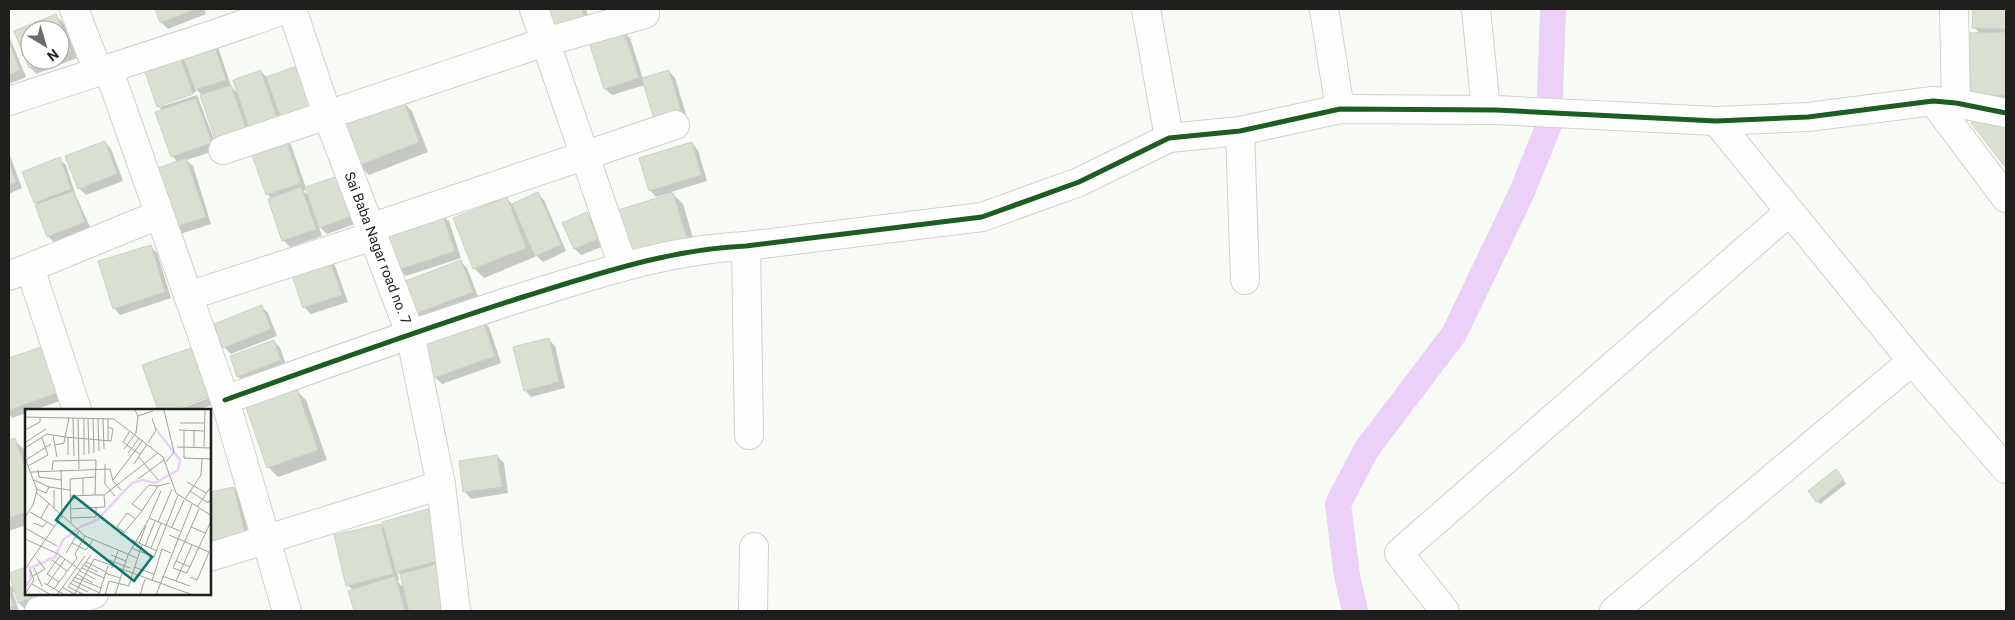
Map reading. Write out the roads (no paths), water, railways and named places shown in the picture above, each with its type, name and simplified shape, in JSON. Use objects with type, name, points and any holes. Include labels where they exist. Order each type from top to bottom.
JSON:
[{"type":"street","points":[[74,9],[103,70],[226,400],[287,611]]},
{"type":"street","points":[[9,102],[103,70],[204,39],[286,9]]},
{"type":"street","name":"Sai Baba Nagar road no. 7","points":[[292,9],[328,116],[410,333],[441,485],[456,611]]},
{"type":"street","points":[[534,9],[623,266]]},
{"type":"street","points":[[1146,9],[1169,138]]},
{"type":"street","points":[[1324,9],[1340,109]]},
{"type":"street","points":[[1476,9],[1491,110]]},
{"type":"street","points":[[1954,9],[1945,102],[2006,198]]},
{"type":"street","points":[[223,150],[545,42],[645,14]]},
{"type":"street","points":[[226,400],[410,333],[623,266],[706,247],[746,246],[982,217],[1079,182],[1169,138],[1240,131],[1340,109],[1491,110],[1579,116],[1716,121],[1808,117],[1945,102],[2006,113]]},
{"type":"street","points":[[1716,121],[1912,361],[2006,469]]},
{"type":"street","points":[[188,296],[676,125]]},
{"type":"street","points":[[1240,131],[1246,280]]},
{"type":"street","points":[[1445,611],[1399,552],[1789,212]]},
{"type":"street","points":[[77,409],[20,272],[158,216]]},
{"type":"street","points":[[746,246],[749,435]]},
{"type":"street","points":[[1614,611],[1912,361]]},
{"type":"street","points":[[211,557],[441,485]]},
{"type":"street","points":[[754,548],[754,611]]},
{"type":"street","points":[[38,611],[91,595]]},
{"type":"waterway","points":[[1355,611],[1347,576],[1338,504],[1366,450],[1454,334],[1522,192],[1549,125],[1553,9]]}]
